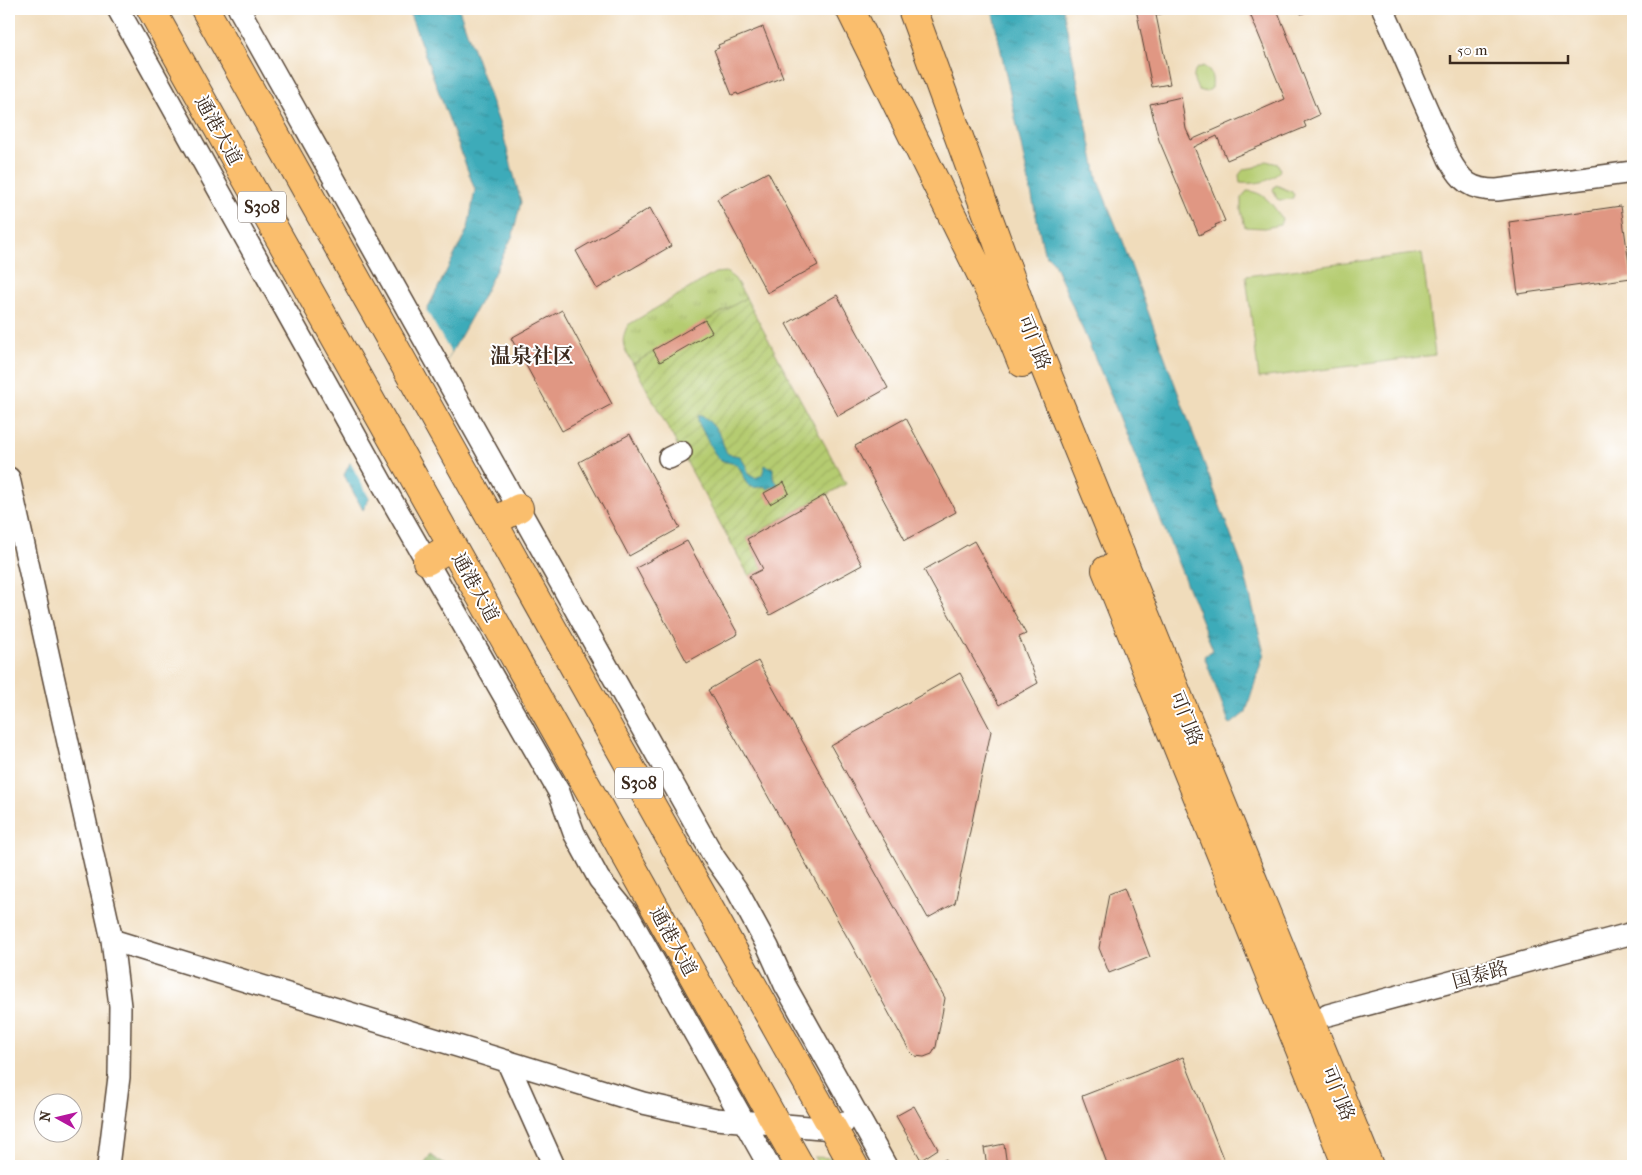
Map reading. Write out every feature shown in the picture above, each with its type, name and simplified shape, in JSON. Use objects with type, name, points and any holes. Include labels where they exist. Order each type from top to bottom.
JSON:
[{"type":"main road","name":"通港大道","points":[[151,9],[800,1166]]},
{"type":"main road","name":"S308","points":[[205,9],[854,1166]]},
{"type":"main road","points":[[850,9],[995,273]]},
{"type":"main road","points":[[912,9],[995,273]]},
{"type":"main road","name":"可门路","points":[[995,273],[1010,333],[1347,1166]]},
{"type":"main road","name":"可门路","points":[[995,273],[1027,324],[1369,1166]]},
{"type":"main road","points":[[493,522],[519,508]]},
{"type":"main road","points":[[427,561],[452,546]]},
{"type":"street","points":[[118,9],[383,485],[559,792],[574,833],[599,879],[627,913],[769,1166]]},
{"type":"street","points":[[240,9],[714,857],[737,890],[768,947],[785,985],[886,1166]]},
{"type":"street","points":[[1383,9],[1449,159],[1459,177],[1465,182],[1480,189],[1497,190],[1633,172]]},
{"type":"street","points":[[9,478],[112,940],[120,1015],[119,1077],[108,1166]]},
{"type":"street","name":"国泰路","points":[[1328,1015],[1633,933]]},
{"type":"street","points":[[112,940],[643,1103],[716,1119],[834,1129],[858,1115]]},
{"type":"street","points":[[507,1061],[554,1166]]},
{"type":"green space","points":[[1203,66],[1208,70],[1212,78],[1212,88],[1206,92],[1199,90],[1194,80],[1196,69]]},
{"type":"green space","points":[[1266,161],[1278,164],[1280,170],[1277,174],[1262,182],[1240,183],[1239,175],[1244,169],[1256,167]]},
{"type":"green space","points":[[1276,185],[1292,192],[1294,195],[1292,199],[1277,199],[1273,189]]},
{"type":"green space","points":[[1247,191],[1259,194],[1268,200],[1282,219],[1280,225],[1265,228],[1245,227],[1241,210],[1241,198]]},
{"type":"green space","points":[[1422,253],[1435,355],[1259,378],[1246,276]]},
{"type":"green space","points":[[726,272],[735,279],[746,298],[633,364],[627,354],[623,341],[628,325],[715,273]]},
{"type":"green space","points":[[746,298],[846,484],[747,538],[763,569],[749,576],[633,364]]},
{"type":"green space","points":[[431,1155],[446,1166],[423,1166]]},
{"type":"green space","points":[[814,1157],[835,1158],[839,1166],[819,1166]]},
{"type":"water","points":[[408,9],[459,9],[503,134],[521,202],[513,235],[481,300],[363,510],[344,475],[468,228],[475,190]]},
{"type":"water","points":[[992,9],[1063,9],[1098,181],[1244,571],[1264,653],[1246,712],[1230,725],[1204,656],[1213,650],[1107,386],[1054,263],[1044,253]]},
{"type":"water","points":[[702,415],[718,432],[728,454],[740,456],[748,474],[755,478],[762,475],[765,465],[773,468],[773,478],[778,484],[768,489],[764,486],[751,487],[747,484],[739,468],[734,464],[721,460],[714,453],[698,422],[698,416]]},
{"type":"pier","points":[[425,308],[451,353],[418,418],[371,501],[349,460]]},
{"type":"building","points":[[1136,9],[1173,9],[1174,11],[1156,15],[1170,84],[1152,87]]},
{"type":"building","points":[[1248,9],[1284,9],[1278,12],[1319,115],[1304,122],[1306,127],[1227,160],[1217,136],[1194,147],[1225,221],[1199,235],[1159,140],[1150,104],[1181,97],[1186,129],[1191,140],[1285,99]]},
{"type":"building","points":[[1298,9],[1314,9],[1301,14]]},
{"type":"building","points":[[763,27],[783,77],[738,95],[737,93],[732,95],[714,50],[719,48],[718,45]]},
{"type":"building","points":[[768,172],[818,265],[767,293],[717,199]]},
{"type":"building","points":[[1621,206],[1631,278],[1518,294],[1509,222]]},
{"type":"building","points":[[650,208],[671,246],[597,289],[576,251]]},
{"type":"building","points":[[837,295],[888,388],[838,416],[786,324]]},
{"type":"building","points":[[562,310],[612,404],[562,431],[511,338]]},
{"type":"building","points":[[705,320],[712,332],[660,362],[653,350]]},
{"type":"building","points":[[906,418],[956,512],[905,540],[855,446]]},
{"type":"building","points":[[630,434],[680,528],[629,556],[579,462]]},
{"type":"building","points":[[784,482],[789,493],[770,504],[764,493]]},
{"type":"building","points":[[825,495],[862,565],[770,615],[749,576],[763,569],[747,539]]},
{"type":"building","points":[[687,541],[738,634],[687,662],[636,568]]},
{"type":"building","points":[[974,541],[1026,634],[1019,637],[1038,683],[999,705],[924,570]]},
{"type":"building","points":[[758,661],[945,998],[936,1047],[932,1054],[924,1057],[915,1056],[909,1050],[708,690]]},
{"type":"building","points":[[960,673],[991,731],[955,903],[928,918],[831,746]]},
{"type":"building","points":[[1124,888],[1150,957],[1109,973],[1099,948],[1109,894]]},
{"type":"building","points":[[1183,1057],[1226,1166],[1108,1166],[1082,1096]]},
{"type":"building","points":[[914,1106],[938,1149],[921,1160],[896,1116]]},
{"type":"building","points":[[1004,1144],[1007,1166],[987,1166],[984,1148]]},
{"type":"building","points":[[946,1159],[950,1166],[932,1166]]},
{"type":"district","name":"温泉社区","points":[[532,356]]}]
